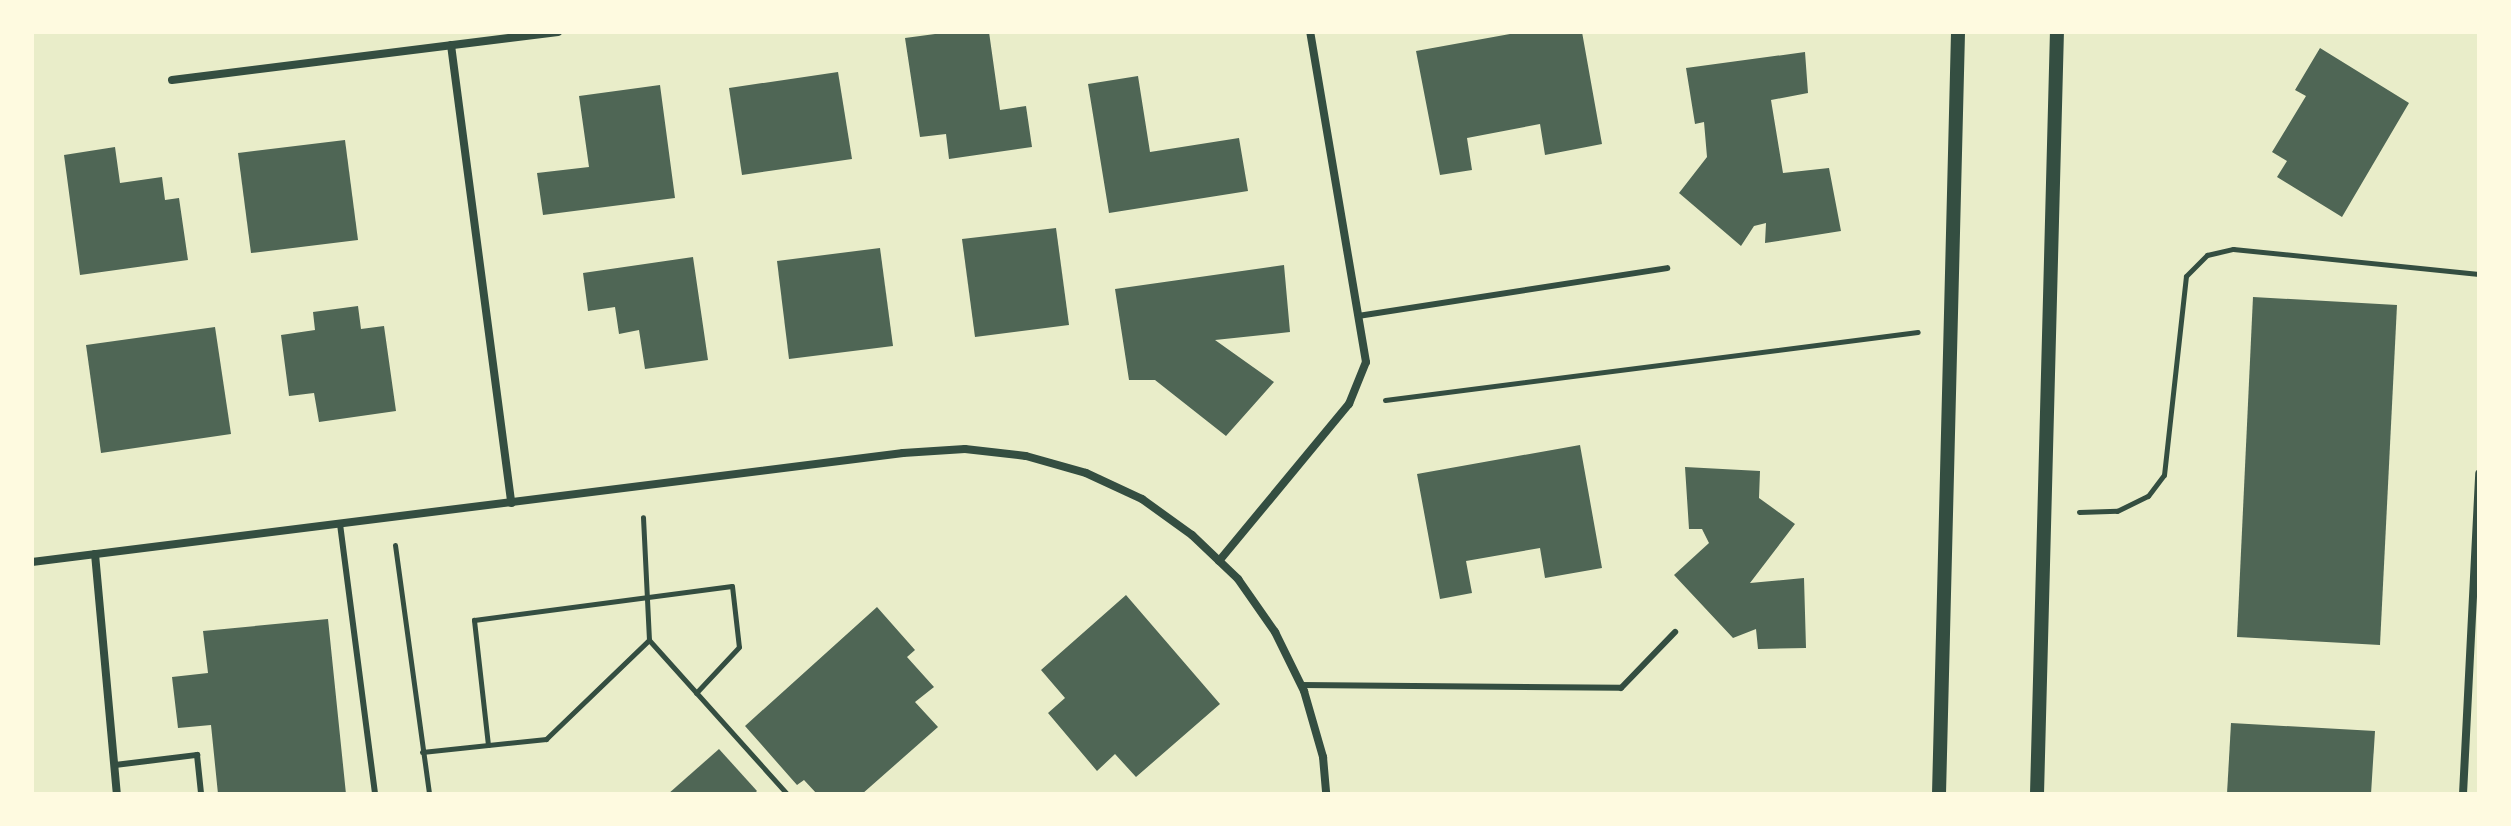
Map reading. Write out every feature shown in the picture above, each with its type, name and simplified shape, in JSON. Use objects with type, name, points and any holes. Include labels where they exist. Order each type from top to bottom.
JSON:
[{"type":"street","points":[[172,80],[558,32]]},
{"type":"street","points":[[1219,561],[1349,404],[1366,362],[1310,32]]},
{"type":"street","points":[[1939,794],[1958,32]]},
{"type":"street","points":[[2037,794],[2057,32]]},
{"type":"street","points":[[451,45],[511,503]]},
{"type":"street","points":[[32,562],[903,453],[965,449],[1026,456],[1086,473],[1142,499],[1219,561],[1275,632],[1301,685],[1323,757],[1326,794]]},
{"type":"street","points":[[2463,794],[2479,473]]},
{"type":"street","points":[[95,554],[117,794]]},
{"type":"lane","points":[[1358,316],[1667,268]]},
{"type":"lane","points":[[340,524],[375,794]]},
{"type":"lane","points":[[1301,685],[1621,688],[1675,632]]},
{"type":"lane","points":[[115,765],[197,755],[201,794]]},
{"type":"path","points":[[2045,512],[2117,511],[2148,496],[2164,475],[2186,276],[2207,255],[2233,249],[2479,274]]},
{"type":"path","points":[[1349,404],[1951,328]]},
{"type":"path","points":[[641,486],[649,640],[787,794]]},
{"type":"path","points":[[392,519],[429,794]]},
{"type":"path","points":[[488,745],[474,620],[732,586],[739,647],[696,693]]},
{"type":"path","points":[[422,752],[546,739],[649,640]]},
{"type":"building","points":[[950,32],[989,32],[1000,110],[1026,106],[1032,147],[949,159],[946,134],[920,137],[905,38]]},
{"type":"building","points":[[1521,32],[1582,32],[1602,144],[1545,155],[1540,124],[1467,138],[1472,170],[1440,175],[1416,51]]},
{"type":"building","points":[[2320,48],[2409,103],[2342,217],[2277,177],[2287,161],[2272,152],[2306,96],[2295,90]]},
{"type":"building","points":[[1805,52],[1808,93],[1771,100],[1783,173],[1829,168],[1841,231],[1765,243],[1766,223],[1754,226],[1741,246],[1679,193],[1707,157],[1704,122],[1695,124],[1686,68]]},
{"type":"building","points":[[838,72],[852,159],[742,175],[729,88]]},
{"type":"building","points":[[1138,76],[1150,152],[1239,138],[1248,191],[1109,213],[1088,84]]},
{"type":"building","points":[[660,85],[675,198],[543,215],[537,173],[589,167],[579,96]]},
{"type":"building","points":[[345,140],[358,240],[251,253],[238,153]]},
{"type":"building","points":[[115,147],[120,183],[162,177],[165,200],[179,198],[188,260],[80,275],[64,155]]},
{"type":"building","points":[[1056,228],[1069,325],[975,337],[962,239]]},
{"type":"building","points":[[880,248],[893,346],[789,359],[777,261]]},
{"type":"building","points":[[693,257],[708,360],[645,369],[639,330],[619,334],[615,307],[588,311],[583,273]]},
{"type":"building","points":[[1284,265],[1290,332],[1215,340],[1274,382],[1226,436],[1155,380],[1129,380],[1115,289]]},
{"type":"building","points":[[2253,297],[2397,305],[2380,645],[2237,637]]},
{"type":"building","points":[[358,306],[361,329],[384,326],[396,411],[319,422],[314,393],[289,396],[281,335],[315,330],[313,312]]},
{"type":"building","points":[[215,327],[231,434],[101,453],[86,345]]},
{"type":"building","points":[[1580,445],[1602,568],[1545,578],[1540,548],[1466,561],[1472,593],[1440,599],[1417,474]]},
{"type":"building","points":[[1685,467],[1760,471],[1759,498],[1795,524],[1750,583],[1804,578],[1806,648],[1758,649],[1756,629],[1733,638],[1674,575],[1709,543],[1702,529],[1689,529]]},
{"type":"building","points":[[1126,595],[1220,704],[1136,777],[1115,754],[1097,771],[1048,713],[1065,698],[1041,670]]},
{"type":"building","points":[[877,607],[915,650],[907,657],[934,687],[915,702],[938,727],[862,794],[817,794],[804,780],[797,785],[745,726]]},
{"type":"building","points":[[328,619],[346,794],[218,794],[211,725],[178,728],[172,677],[208,673],[203,631]]},
{"type":"building","points":[[2231,723],[2375,731],[2371,794],[2227,794]]},
{"type":"building","points":[[719,749],[757,791],[754,794],[668,794]]}]
